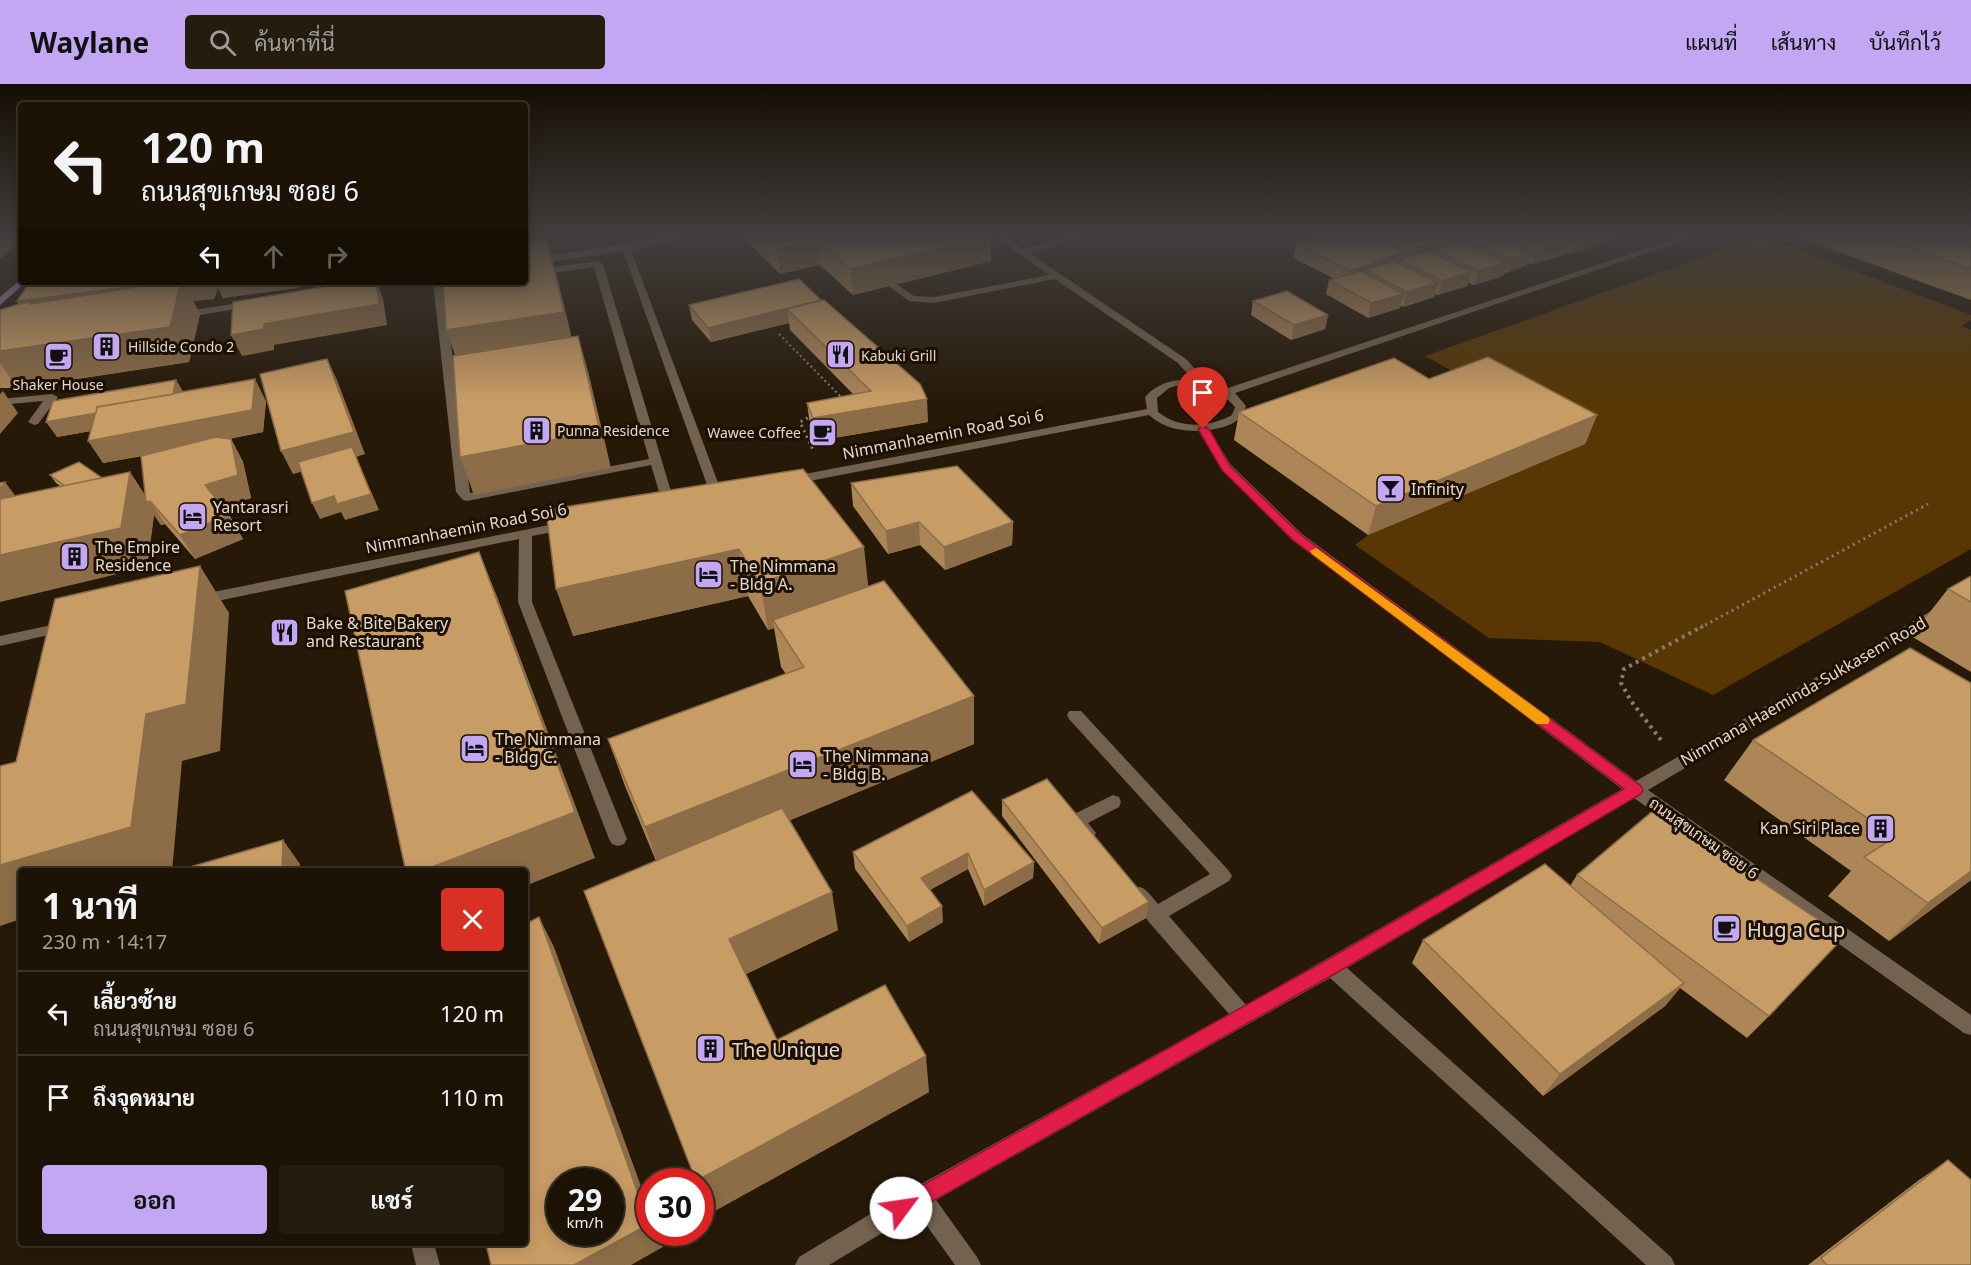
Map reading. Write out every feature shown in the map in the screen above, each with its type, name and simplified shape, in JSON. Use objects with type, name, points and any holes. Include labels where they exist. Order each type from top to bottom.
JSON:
[{"type":"main road","points":[[0,302],[12,290]]},
{"type":"street","points":[[443,290],[462,492],[467,497],[656,461]]},
{"type":"street","points":[[606,290],[668,505]]},
{"type":"street","points":[[641,290],[717,496]]},
{"type":"street","points":[[899,290],[912,299],[934,300],[984,290]]},
{"type":"street","points":[[1077,290],[1182,361],[1203,384]]},
{"type":"street","points":[[1227,392],[1531,290]]},
{"type":"street","points":[[174,316],[267,302]]},
{"type":"street","points":[[1176,383],[1203,384],[1227,392],[1239,405],[1235,418],[1227,424],[1203,429],[1166,422],[1152,411],[1149,404],[1150,397],[1156,391],[1176,383]]},
{"type":"street","points":[[0,402],[52,398],[34,422]]},
{"type":"street","name":"Nimmanhaemin Road Soi 6","points":[[771,485],[1152,411]]},
{"type":"street","name":"ถนนสุขเกษม ซอย 6","points":[[1203,429],[1226,468],[1297,537],[1636,790],[1971,1026]]},
{"type":"street","name":"Nimmanhaemin Road Soi 6","points":[[187,602],[581,522]]},
{"type":"street","points":[[526,533],[525,602],[618,839]]},
{"type":"street","name":"Nimmana Haeminda-Sukkasem Road","points":[[807,1265],[920,1197],[1332,967],[1971,592]]},
{"type":"street","points":[[0,641],[82,624]]},
{"type":"street","points":[[1075,715],[1223,876],[1155,915]]},
{"type":"street","points":[[1098,847],[1076,821],[1113,802]]},
{"type":"street","points":[[1126,881],[1243,1016]]},
{"type":"street","points":[[1332,967],[1663,1265]]},
{"type":"street","points":[[920,1197],[969,1265]]},
{"type":"street","points":[[423,1246],[428,1265]]},
{"type":"path","points":[[779,334],[844,400],[835,405]]},
{"type":"path","points":[[818,413],[800,422],[824,475]]},
{"type":"path","points":[[1679,764],[1631,701],[1621,683],[1623,669],[1928,504]]},
{"type":"shaded area","points":[[1610,290],[1905,290],[1971,315],[1971,320],[1961,326],[1971,330],[1971,549],[1713,695],[1600,642],[1489,638],[1355,545],[1368,535],[1584,444],[1425,356]]},
{"type":"building","points":[[24,290],[104,290],[17,301]]},
{"type":"building","points":[[117,290],[179,290],[170,327],[0,351],[0,310],[31,302],[30,304]]},
{"type":"building","points":[[304,290],[377,290],[379,304],[264,324],[264,329],[231,335],[233,302]]},
{"type":"building","points":[[444,290],[559,290],[564,312],[446,330]]},
{"type":"building","points":[[752,290],[811,290],[821,300],[708,328],[689,305]]},
{"type":"building","points":[[1347,290],[1397,290],[1404,294],[1371,303]]},
{"type":"building","points":[[1287,291],[1328,315],[1294,325],[1253,301]]},
{"type":"building","points":[[824,300],[920,384],[927,399],[813,418],[807,403],[871,391],[787,309]]},
{"type":"building","points":[[578,336],[600,431],[460,457],[453,356]]},
{"type":"building","name":"Infinity","points":[[1488,357],[1597,415],[1376,506],[1239,412],[1394,358],[1429,379]]},
{"type":"building","points":[[327,359],[354,432],[281,451],[260,374]]},
{"type":"building","points":[[255,379],[252,410],[88,441],[97,407]]},
{"type":"building","points":[[176,380],[173,394],[97,407],[96,413],[46,422],[53,401]]},
{"type":"building","points":[[216,437],[231,439],[238,475],[205,485],[229,515],[180,535],[150,501],[146,502],[141,456]]},
{"type":"building","points":[[352,447],[371,494],[337,504],[334,496],[312,503],[298,462]]},
{"type":"building","points":[[79,462],[102,478],[65,486],[50,475]]},
{"type":"building","points":[[957,466],[1013,522],[944,547],[919,522],[886,531],[851,483]]},
{"type":"building","points":[[803,469],[864,547],[760,583],[739,549],[556,589],[546,510]]},
{"type":"building","points":[[130,472],[121,528],[0,555],[0,499]]},
{"type":"building","name":"The Nimmana - Bldg C.","points":[[479,552],[575,812],[429,868],[405,868],[345,591]]},
{"type":"building","points":[[200,566],[186,704],[146,714],[131,827],[0,865],[0,766],[16,762],[55,599]]},
{"type":"building","points":[[1971,576],[1971,602],[1948,589]]},
{"type":"building","points":[[884,581],[974,696],[645,827],[608,739],[804,667],[773,620]]},
{"type":"building","name":"Kan Siri Place","points":[[1910,648],[1971,683],[1971,871],[1928,903],[1864,857],[1895,837],[1753,740]]},
{"type":"building","points":[[1047,779],[1149,902],[1102,928],[1002,800]]},
{"type":"building","points":[[972,791],[1034,862],[984,890],[968,853],[921,878],[942,906],[907,926],[853,852]]},
{"type":"building","name":"The Unique","points":[[782,808],[832,892],[729,939],[777,1040],[885,985],[926,1056],[714,1171],[714,1168],[691,1168],[584,891]]},
{"type":"building","points":[[1654,810],[1844,937],[1769,1016],[1577,875]]},
{"type":"building","points":[[283,840],[282,868],[187,868]]},
{"type":"building","points":[[1545,864],[1684,983],[1560,1074],[1423,940]]},
{"type":"building","points":[[539,917],[636,1188],[636,1231],[624,1238],[624,1168],[546,1168],[546,1246],[609,1246],[574,1265],[491,1265],[486,1246],[528,1246],[528,922]]},
{"type":"building","points":[[1948,1160],[1971,1180],[1971,1265],[1827,1265],[1821,1258]]},
{"type":"slow traffic","points":[[1316,551],[1542,720]]},
{"type":"place","name":"Hillside Condo 2","points":[[107,346]]},
{"type":"place","name":"Kabuki Grill","points":[[840,355]]},
{"type":"place","name":"Shaker House","points":[[58,357]]},
{"type":"place","name":"Punna Residence","points":[[536,430]]},
{"type":"place","name":"Wawee Coffee","points":[[822,432]]},
{"type":"place","name":"Infinity","points":[[1390,489]]},
{"type":"place","name":"Yantarasri Resort","points":[[192,516]]},
{"type":"place","name":"The Empire Residence","points":[[74,556]]},
{"type":"place","name":"The Nimmana - Bldg A.","points":[[709,575]]},
{"type":"place","name":"Bake & Bite Bakery and Restaurant","points":[[285,632]]},
{"type":"place","name":"The Nimmana - Bldg C.","points":[[474,748]]},
{"type":"place","name":"The Nimmana - Bldg B.","points":[[802,765]]},
{"type":"place","name":"Kan Siri Place","points":[[1881,828]]},
{"type":"place","name":"Hug a Cup","points":[[1726,929]]},
{"type":"place","name":"The Unique","points":[[711,1049]]},
{"type":"route","points":[[901,1208],[1332,967],[1636,790],[1297,537],[1226,468],[1203,429]]}]
